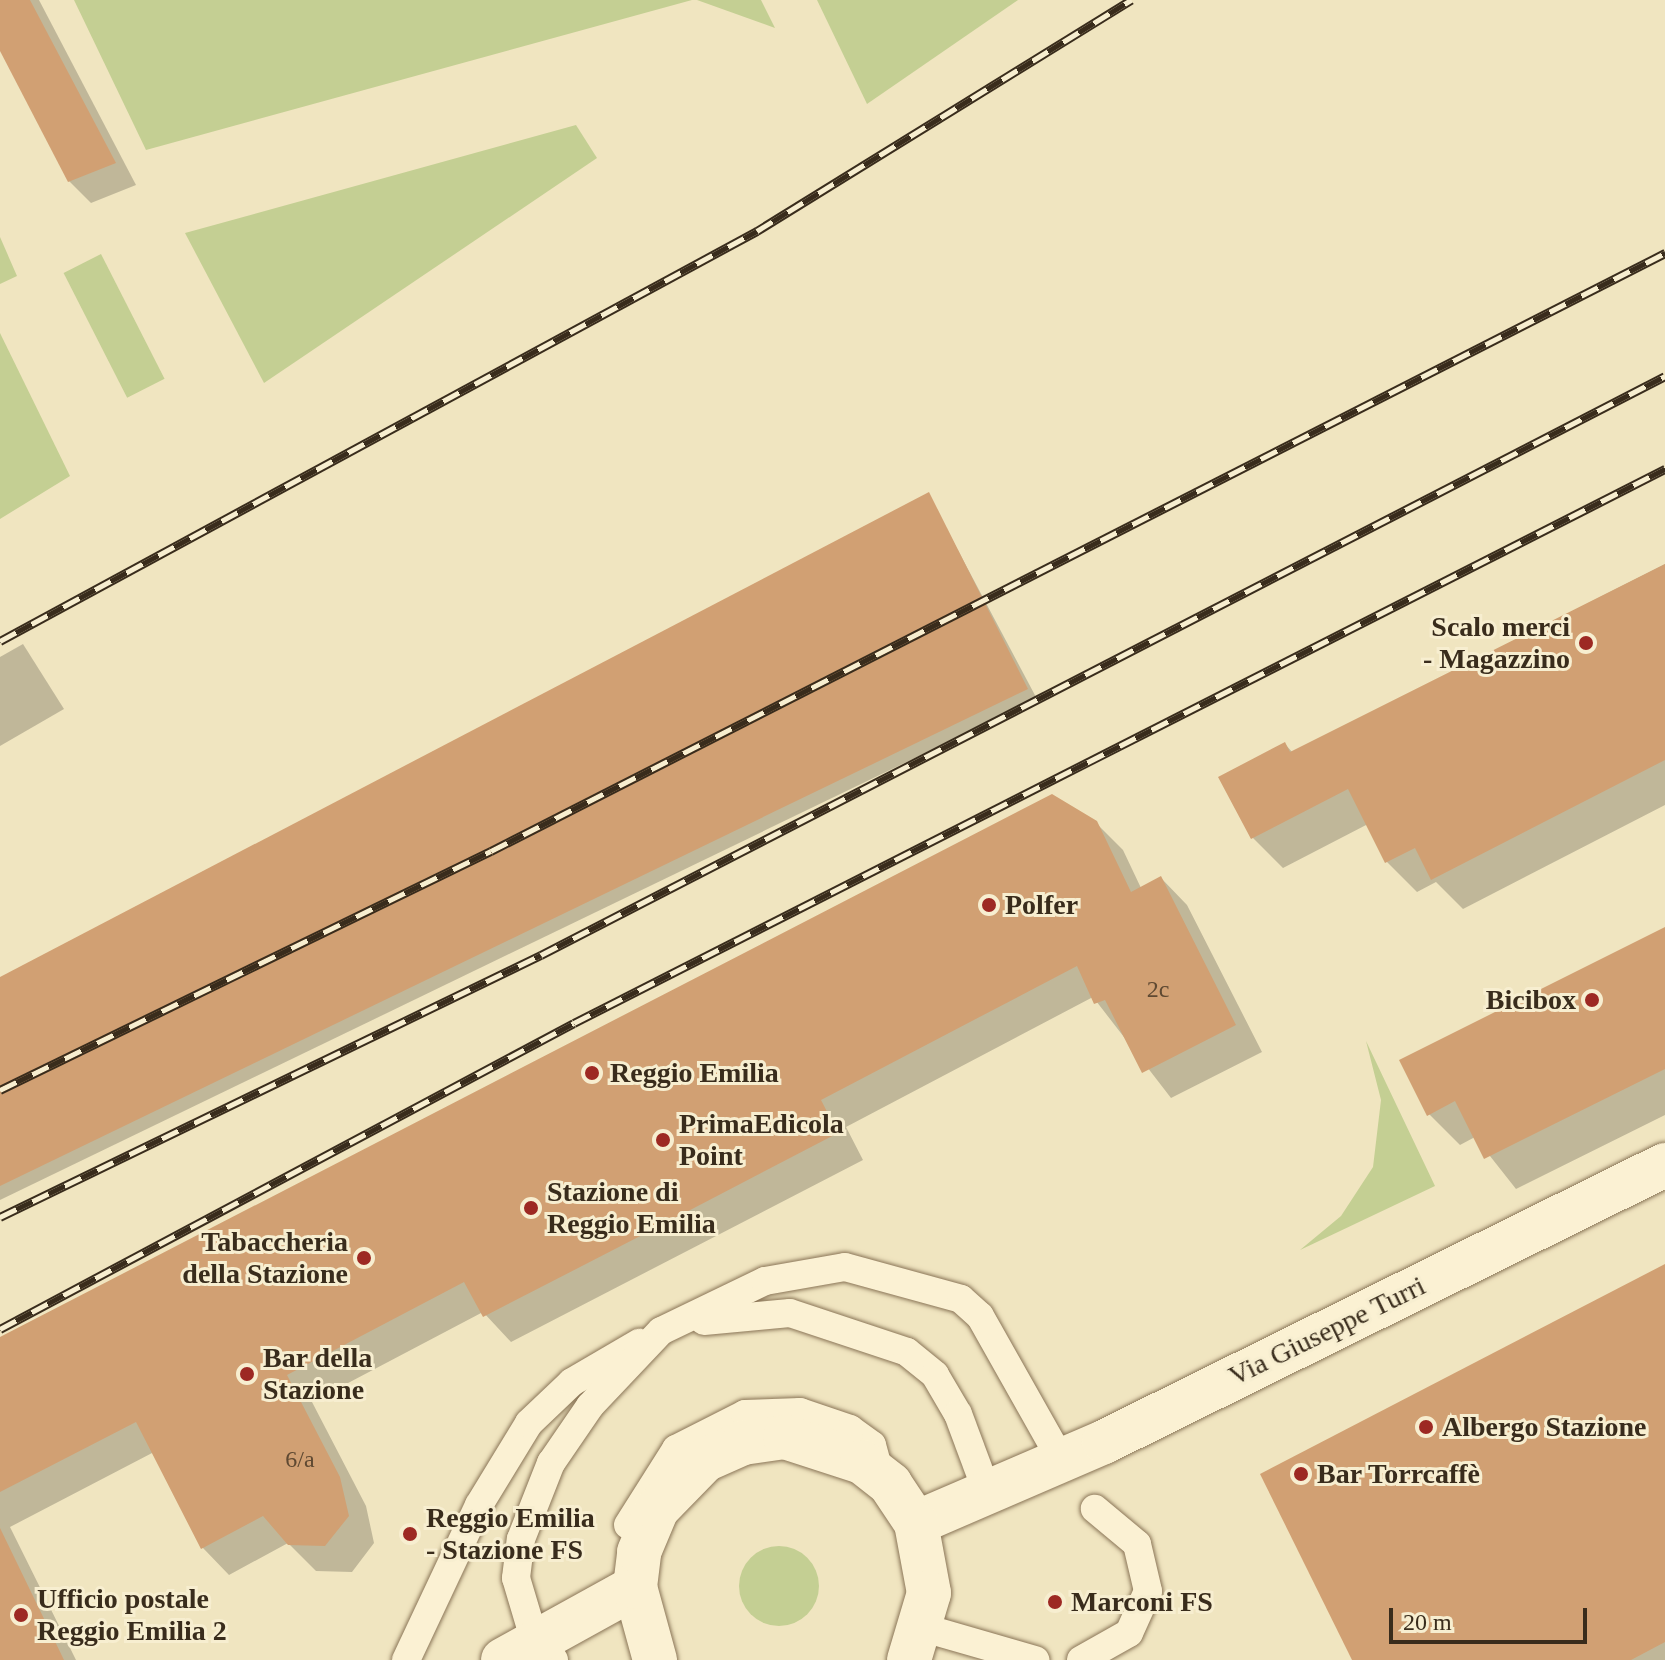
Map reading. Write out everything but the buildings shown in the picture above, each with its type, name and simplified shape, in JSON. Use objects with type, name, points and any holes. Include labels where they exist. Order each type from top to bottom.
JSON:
[{"type":"street","name":"Via Giuseppe Turri","points":[[916,1523],[1061,1460],[1665,1165]]},
{"type":"street","points":[[532,1653],[637,1569],[670,1491],[705,1460],[743,1443],[804,1439],[845,1452],[880,1474],[916,1523],[929,1575],[916,1644]]},
{"type":"street","points":[[637,1569],[655,1660]]},
{"type":"lane","points":[[406,1660],[479,1505],[529,1423],[572,1382],[661,1331],[765,1281],[807,1270],[845,1267],[909,1279],[975,1309],[1061,1460]]},
{"type":"lane","points":[[532,1653],[516,1578],[537,1489],[590,1406],[661,1331],[732,1315],[790,1313],[907,1352],[935,1375],[958,1414],[987,1492]]},
{"type":"lane","points":[[1081,1660],[1129,1633],[1148,1591],[1137,1544],[1095,1509]]},
{"type":"lane","points":[[916,1644],[1035,1660]]},
{"type":"green space","points":[[74,0],[692,0],[146,150]]},
{"type":"green space","points":[[697,0],[761,0],[775,28]]},
{"type":"green space","points":[[817,0],[1018,0],[867,104]]},
{"type":"green space","points":[[576,125],[597,158],[264,383],[185,233]]},
{"type":"green space","points":[[0,237],[17,276],[0,284]]},
{"type":"green space","points":[[101,254],[165,379],[127,398],[64,273]]},
{"type":"green space","points":[[0,333],[70,476],[0,519]]},
{"type":"green space","points":[[1366,1041],[1435,1186],[1300,1250],[1341,1216],[1373,1167],[1381,1100]]},
{"type":"green space","points":[[779,1546],[794,1549],[807,1558],[816,1571],[819,1586],[816,1601],[807,1614],[794,1623],[779,1626],[764,1623],[751,1614],[742,1601],[739,1586],[742,1571],[751,1558],[764,1549]]},
{"type":"railway","points":[[0,641],[757,231],[1131,0]]},
{"type":"railway","points":[[0,1090],[491,851],[1665,253]]},
{"type":"railway","points":[[0,1217],[541,955],[1665,376]]},
{"type":"railway","points":[[0,1329],[574,1023],[1665,469]]},
{"type":"place","name":"Scalo merci - Magazzino","points":[[1586,643]]},
{"type":"place","name":"Polfer","points":[[989,905]]},
{"type":"place","name":"Bicibox","points":[[1592,1000]]},
{"type":"place","name":"Reggio Emilia","points":[[592,1073]]},
{"type":"place","name":"PrimaEdicola Point","points":[[663,1140]]},
{"type":"place","name":"Stazione di Reggio Emilia","points":[[531,1208]]},
{"type":"place","name":"Tabaccheria della Stazione","points":[[364,1258]]},
{"type":"place","name":"Bar della Stazione","points":[[247,1374]]},
{"type":"place","name":"Albergo Stazione","points":[[1426,1427]]},
{"type":"place","name":"Bar Torrcaffè","points":[[1301,1474]]},
{"type":"place","name":"Reggio Emilia - Stazione FS","points":[[410,1534]]},
{"type":"place","name":"Marconi FS","points":[[1055,1602]]},
{"type":"place","name":"Ufficio postale Reggio Emilia 2","points":[[21,1615]]}]
